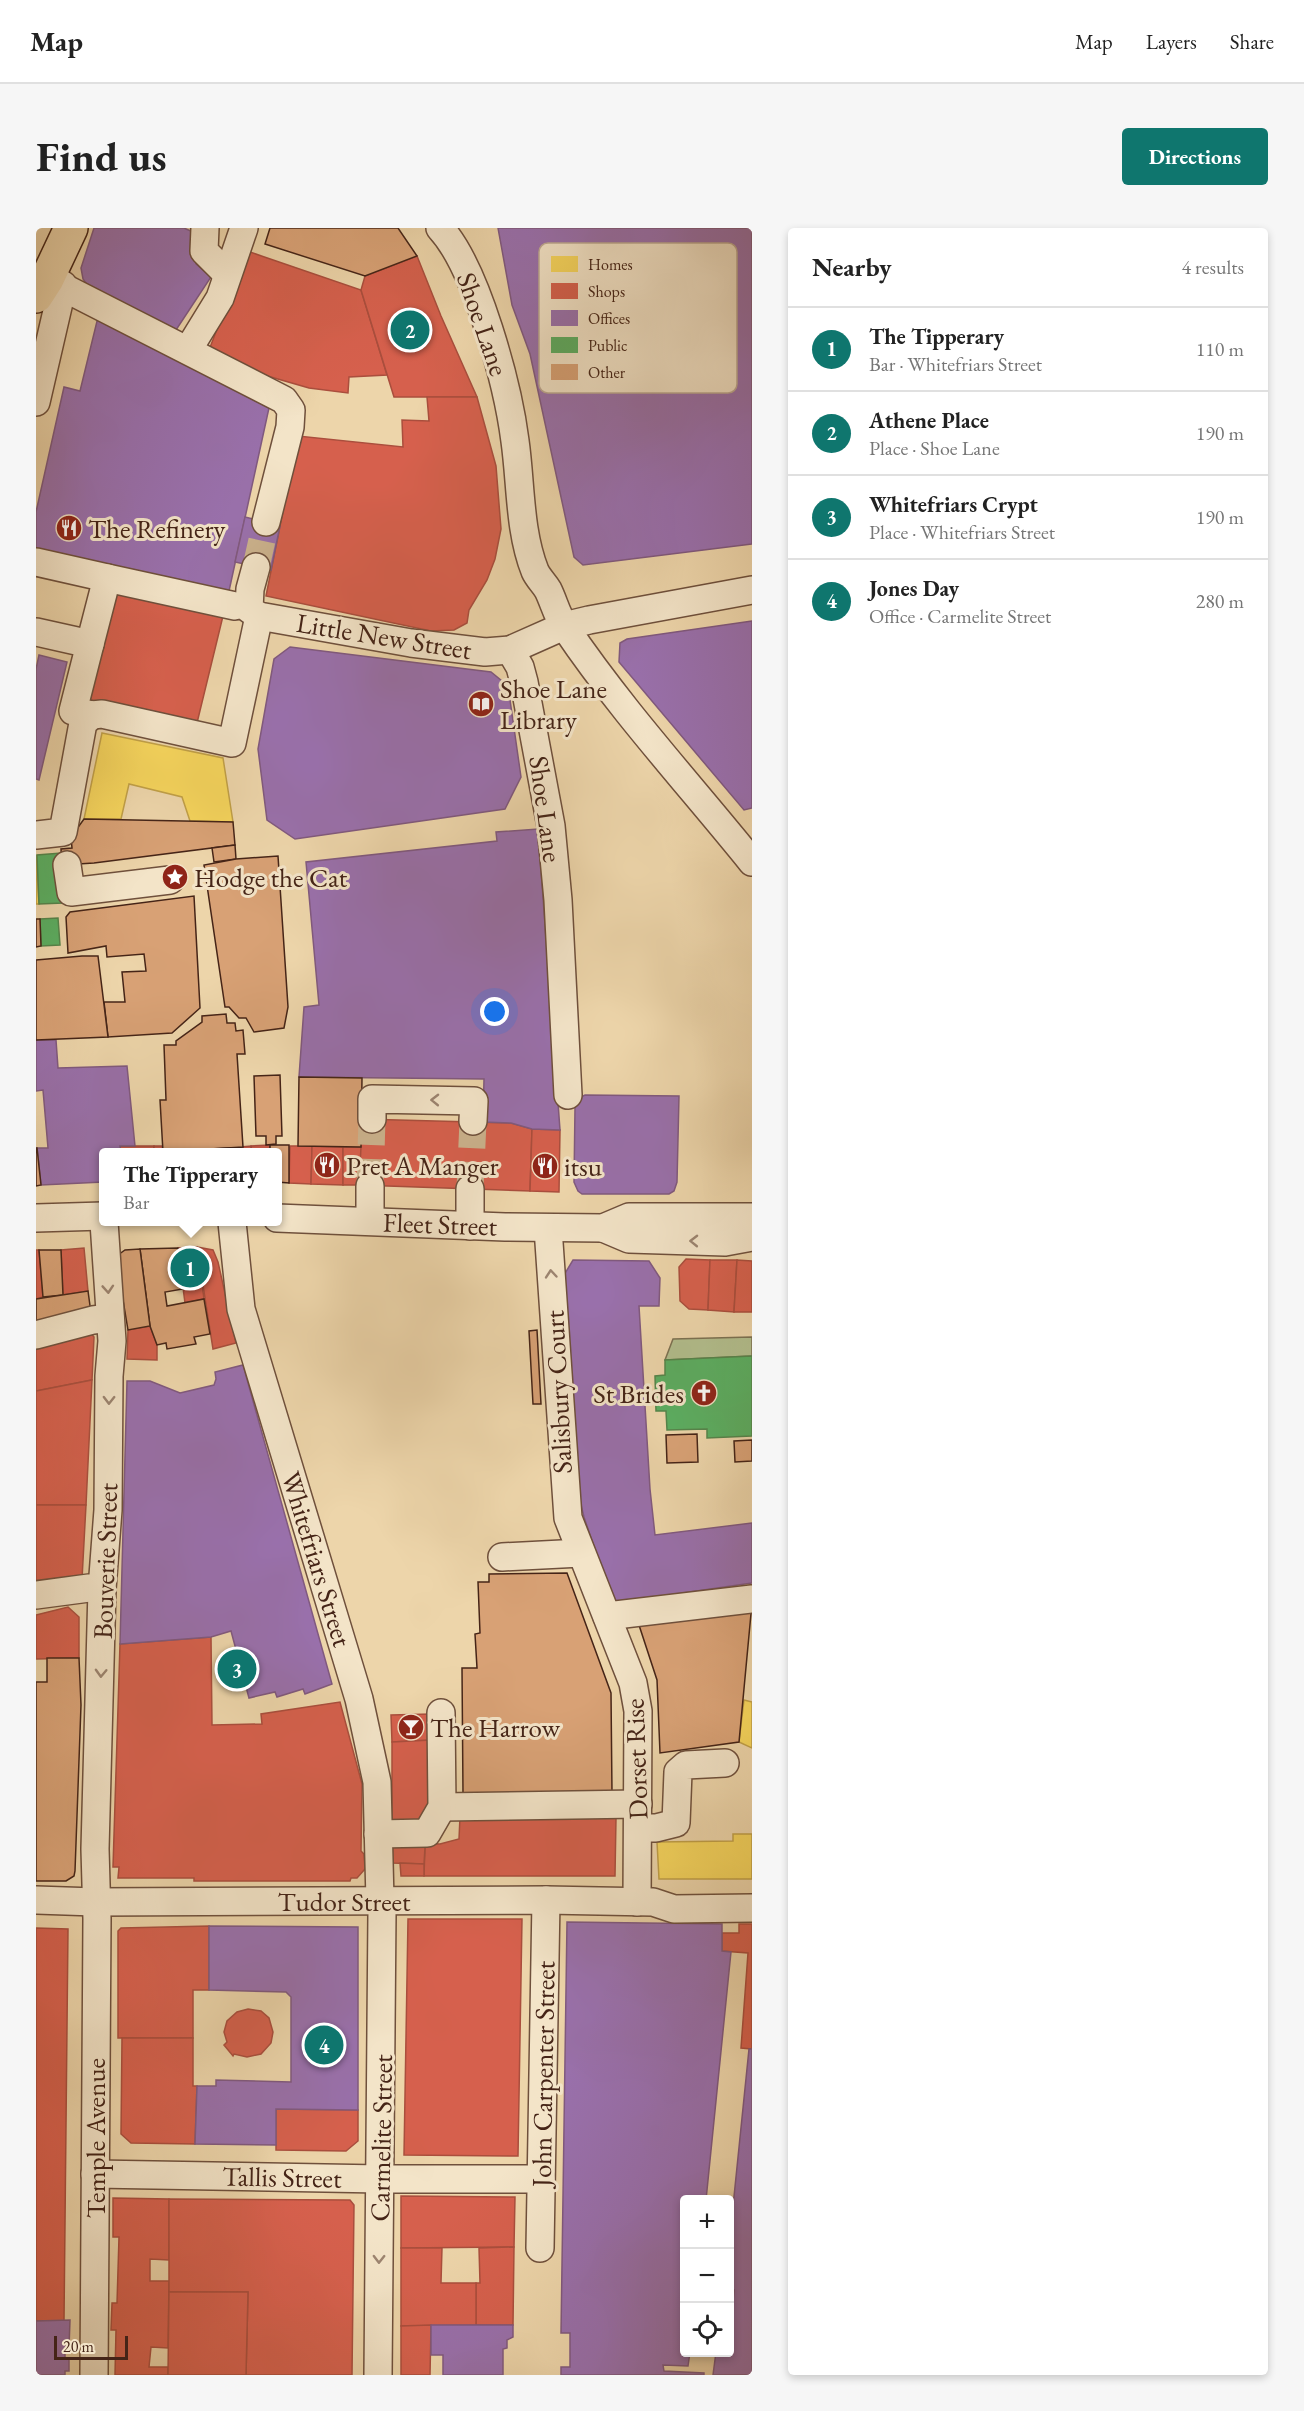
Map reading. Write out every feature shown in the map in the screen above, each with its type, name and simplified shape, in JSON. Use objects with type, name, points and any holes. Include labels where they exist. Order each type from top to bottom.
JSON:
[{"type":"main road","points":[[49,287],[71,228]]},
{"type":"street","points":[[205,228],[204,251],[227,274]]},
{"type":"street","points":[[188,350],[220,298],[244,228]]},
{"type":"street","name":"Shoe Lane","points":[[448,230],[488,330],[509,403],[524,521],[533,564],[564,626],[612,692],[752,862]]},
{"type":"street","points":[[36,402],[49,287],[188,350],[284,400],[291,410],[290,427],[266,522]]},
{"type":"street","name":"Little New Street","points":[[36,562],[247,611],[411,643],[485,652],[510,650]]},
{"type":"street","points":[[107,578],[73,711],[92,715],[102,714],[232,743],[247,611],[256,567]]},
{"type":"street","points":[[510,650],[564,626],[634,611],[751,595]]},
{"type":"street","points":[[36,632],[90,644]]},
{"type":"street","name":"Shoe Lane","points":[[510,650],[520,667],[524,682],[551,826],[558,900],[568,1095]]},
{"type":"street","points":[[92,715],[83,723],[65,848],[71,892],[170,880]]},
{"type":"street","points":[[36,835],[65,848]]},
{"type":"street","points":[[372,1119],[372,1099],[474,1101],[472,1121]]},
{"type":"street","points":[[370,1186],[370,1221]]},
{"type":"street","points":[[470,1189],[470,1226]]},
{"type":"street","points":[[36,1218],[99,1216]]},
{"type":"street","name":"Fleet Street","points":[[282,1218],[470,1226],[603,1228],[629,1217],[752,1217]]},
{"type":"street","name":"Bouverie Street","points":[[95,1902],[102,1589],[108,1510],[109,1376],[112,1341],[104,1226]]},
{"type":"street","name":"Whitefriars Street","points":[[232,1226],[241,1310],[359,1699],[377,1782],[380,1901]]},
{"type":"street","name":"Salisbury Court","points":[[548,1228],[563,1424],[564,1479],[568,1518],[581,1553]]},
{"type":"street","name":"Fleet Street","points":[[603,1228],[629,1239],[725,1242],[752,1237]]},
{"type":"street","points":[[36,1335],[93,1320],[110,1318]]},
{"type":"street","points":[[502,1557],[581,1553]]},
{"type":"street","name":"Dorset Rise","points":[[581,1553],[633,1683],[638,1711],[638,1816],[645,1902]]},
{"type":"street","points":[[36,1595],[89,1588],[102,1589]]},
{"type":"street","points":[[607,1616],[752,1599]]},
{"type":"street","points":[[378,1834],[427,1833],[442,1807],[441,1713]]},
{"type":"street","points":[[442,1807],[638,1816],[656,1828],[676,1823],[678,1772],[686,1765],[725,1763]]},
{"type":"street","name":"Tudor Street","points":[[645,1902],[673,1892],[752,1892]]},
{"type":"street","name":"Tudor Street","points":[[36,1900],[95,1902],[546,1900],[645,1902],[674,1909],[752,1908]]},
{"type":"street","name":"John Carpenter Street","points":[[540,2248],[546,1900]]},
{"type":"street","name":"Carmelite Street","points":[[378,2375],[381,2179],[382,1912],[380,1901]]},
{"type":"street","name":"Temple Avenue","points":[[94,2375],[97,1919],[95,1902]]},
{"type":"street","name":"Tallis Street","points":[[95,2174],[541,2179]]},
{"type":"green space","points":[[752,1337],[752,1356],[665,1360],[673,1339]]},
{"type":"building: Homes","points":[[102,733],[223,758],[233,822],[190,821],[182,797],[129,784],[121,819],[84,819]]},
{"type":"building: Homes","points":[[36,855],[39,904],[36,904]]},
{"type":"building: Homes","points":[[744,1700],[752,1702],[752,1748],[739,1742]]},
{"type":"building: Homes","points":[[733,1834],[752,1834],[752,1879],[659,1879],[657,1842],[733,1841]]},
{"type":"building: Shops","points":[[247,251],[361,290],[387,375],[349,377],[348,393],[309,388],[264,375],[209,350]]},
{"type":"building: Shops","points":[[417,256],[477,397],[394,397],[361,290],[365,276]]},
{"type":"building: Shops","points":[[427,397],[477,397],[496,466],[501,529],[495,559],[487,580],[469,610],[467,623],[454,630],[431,631],[266,596],[298,436],[403,447],[402,420],[429,421]]},
{"type":"building: Shops","points":[[110,589],[223,616],[196,727],[84,701]]},
{"type":"building: Shops","points":[[361,1119],[511,1123],[532,1129],[530,1191],[359,1185]]},
{"type":"building: Shops","points":[[532,1129],[560,1130],[559,1192],[530,1191]]},
{"type":"building: Shops","points":[[270,1145],[270,1148],[251,1148],[251,1146]]},
{"type":"building: Shops","points":[[120,1146],[154,1146],[154,1148],[120,1148]]},
{"type":"building: Shops","points":[[290,1146],[312,1146],[311,1184],[289,1183]]},
{"type":"building: Shops","name":"Pret A Manger","points":[[312,1146],[343,1147],[343,1185],[311,1184]]},
{"type":"building: Shops","points":[[343,1147],[361,1147],[359,1185],[343,1185]]},
{"type":"building: Shops","points":[[197,1247],[204,1299],[185,1303],[178,1248]]},
{"type":"building: Shops","points":[[197,1247],[213,1250],[218,1262],[236,1343],[213,1349]]},
{"type":"building: Shops","points":[[84,1248],[88,1291],[63,1295],[61,1250]]},
{"type":"building: Shops","points":[[36,1250],[39,1250],[43,1297],[36,1299]]},
{"type":"building: Shops","points":[[686,1259],[710,1260],[708,1310],[689,1309],[680,1301],[679,1267]]},
{"type":"building: Shops","points":[[710,1260],[737,1260],[734,1312],[708,1310]]},
{"type":"building: Shops","points":[[737,1260],[752,1261],[752,1312],[734,1312]]},
{"type":"building: Shops","points":[[150,1326],[157,1345],[157,1360],[127,1359],[128,1330]]},
{"type":"building: Shops","points":[[90,1332],[94,1337],[92,1380],[36,1391],[36,1343]]},
{"type":"building: Shops","points":[[92,1380],[86,1505],[36,1505],[36,1391]]},
{"type":"building: Shops","points":[[36,1505],[86,1505],[82,1579],[36,1585]]},
{"type":"building: Shops","points":[[68,1607],[79,1617],[79,1658],[36,1659],[36,1615]]},
{"type":"building: Shops","points":[[211,1637],[212,1725],[262,1724],[261,1714],[340,1702],[362,1784],[361,1851],[364,1854],[365,1869],[357,1878],[351,1878],[350,1881],[194,1881],[194,1878],[118,1878],[119,1867],[113,1867],[120,1644]]},
{"type":"building: Shops","name":"The Harrow","points":[[431,1714],[432,1740],[392,1742],[391,1715]]},
{"type":"building: Shops","points":[[432,1740],[429,1819],[392,1826],[392,1742]]},
{"type":"building: Shops","points":[[460,1817],[616,1818],[615,1876],[424,1876],[425,1847],[392,1847],[392,1843],[440,1844],[459,1839]]},
{"type":"building: Shops","points":[[392,1847],[425,1847],[424,1864],[392,1863]]},
{"type":"building: Shops","points":[[400,1863],[424,1864],[424,1876],[401,1876]]},
{"type":"building: Shops","points":[[408,1919],[522,1919],[518,2156],[404,2155]]},
{"type":"building: Shops","points":[[739,1924],[752,1924],[752,2049],[741,2048],[748,1953],[722,1951],[722,1933],[739,1933]]},
{"type":"building: Shops","points":[[209,1926],[209,1990],[193,1990],[193,2038],[118,2038],[118,1931],[121,1928]]},
{"type":"building: Shops","points":[[36,1928],[68,1929],[64,2321],[36,2321]]},
{"type":"building: Shops","points":[[248,2009],[261,2011],[269,2018],[273,2032],[271,2043],[261,2054],[247,2057],[234,2054],[233,2056],[224,2045],[227,2042],[224,2032],[227,2021],[237,2012]]},
{"type":"building: Shops","points":[[122,2038],[193,2038],[193,2086],[197,2086],[195,2144],[131,2143],[121,2134]]},
{"type":"building: Shops","points":[[276,2109],[358,2110],[358,2141],[346,2151],[276,2150]]},
{"type":"building: Shops","points":[[401,2196],[515,2197],[514,2247],[401,2248]]},
{"type":"building: Shops","points":[[113,2198],[169,2199],[169,2260],[150,2259],[150,2281],[169,2281],[168,2348],[151,2347],[149,2367],[168,2367],[168,2375],[115,2375],[116,2330],[111,2330],[112,2303],[117,2303],[119,2237],[113,2237]]},
{"type":"building: Shops","points":[[169,2199],[350,2200],[354,2205],[352,2375],[246,2375],[248,2292],[169,2292]]},
{"type":"building: Shops","points":[[514,2247],[513,2325],[476,2325],[476,2283],[480,2283],[479,2248]]},
{"type":"building: Shops","points":[[401,2248],[442,2248],[441,2283],[476,2283],[476,2325],[401,2326]]},
{"type":"building: Shops","points":[[169,2292],[248,2292],[246,2375],[168,2375]]},
{"type":"building: Shops","points":[[431,2325],[430,2375],[401,2375],[401,2326]]},
{"type":"building: Offices","points":[[94,228],[184,228],[193,232],[196,264],[211,277],[174,333],[91,290],[83,279],[81,268]]},
{"type":"building: Offices","points":[[498,228],[752,228],[752,544],[583,565],[574,557],[530,354],[512,305]]},
{"type":"building: Offices","points":[[98,317],[269,408],[229,591],[36,551],[36,512],[64,387],[80,391]]},
{"type":"building: Offices","points":[[245,517],[280,526],[271,570],[235,562]]},
{"type":"building: Offices","points":[[752,621],[752,808],[744,810],[619,662],[620,643],[627,639]]},
{"type":"building: Offices","points":[[290,647],[491,672],[508,686],[521,777],[505,809],[295,839],[267,820],[258,749],[274,659]]},
{"type":"building: Offices","points":[[39,655],[67,662],[39,780],[36,779],[36,669]]},
{"type":"building: Offices","points":[[538,829],[560,1130],[532,1129],[511,1123],[483,1122],[484,1079],[299,1077],[304,1007],[319,1005],[306,862],[497,841],[496,832]]},
{"type":"building: Offices","points":[[36,1040],[56,1040],[58,1068],[127,1066],[135,1146],[99,1148],[99,1182],[41,1185],[37,1148],[48,1148],[43,1090],[36,1091]]},
{"type":"building: Offices","points":[[585,1095],[679,1096],[677,1182],[674,1191],[669,1194],[582,1194],[578,1191],[574,1182],[575,1108],[577,1099]]},
{"type":"building: Offices","points":[[573,1260],[649,1261],[660,1278],[659,1306],[639,1306],[655,1535],[752,1523],[752,1583],[613,1603],[577,1489],[564,1275]]},
{"type":"building: Offices","points":[[243,1365],[332,1684],[305,1694],[303,1689],[277,1697],[275,1692],[249,1698],[231,1631],[211,1637],[120,1644],[127,1381],[150,1381],[180,1393],[214,1385],[215,1372]]},
{"type":"building: Offices","points":[[567,1922],[722,1924],[722,1951],[731,1952],[707,2195],[680,2195],[680,2357],[689,2357],[688,2366],[663,2365],[664,2371],[704,2373],[704,2375],[561,2375],[561,2367],[570,2367],[570,2333],[561,2333]]},
{"type":"building: Offices","points":[[209,1926],[358,1927],[358,2110],[276,2109],[276,2145],[195,2144],[197,2086],[216,2086],[216,2080],[291,2082],[291,1997],[286,1992],[209,1990]]},
{"type":"building: Offices","points":[[749,2049],[752,2049],[752,2375],[713,2375],[715,2357],[734,2357],[734,2197]]},
{"type":"building: Offices","points":[[70,2320],[69,2348],[65,2348],[65,2359],[69,2358],[69,2371],[65,2371],[65,2375],[36,2375],[36,2321]]},
{"type":"building: Offices","points":[[431,2325],[513,2325],[513,2337],[507,2340],[507,2348],[503,2349],[503,2375],[443,2375],[443,2355],[431,2355]]},
{"type":"building: Public","points":[[61,853],[63,903],[39,904],[37,855]]},
{"type":"building: Public","points":[[58,918],[60,945],[41,946],[40,919]]},
{"type":"building: Public","name":"St Brides","points":[[752,1356],[752,1436],[707,1438],[707,1429],[667,1430],[666,1411],[656,1411],[655,1376],[665,1375],[665,1360]]},
{"type":"building: Other","points":[[270,228],[398,228],[417,256],[365,276],[265,244]]},
{"type":"building: Other","points":[[84,819],[233,822],[235,845],[62,865],[61,849],[72,848],[71,837]]},
{"type":"building: Other","points":[[235,845],[236,859],[214,862],[212,848]]},
{"type":"building: Other","points":[[278,856],[288,1007],[284,1028],[254,1032],[246,1018],[239,1018],[229,1007],[225,1007],[204,865],[236,859]]},
{"type":"building: Other","points":[[194,896],[200,1008],[172,1033],[108,1037],[104,1002],[125,1002],[122,972],[146,971],[144,954],[107,957],[106,946],[68,953],[66,917],[70,912]]},
{"type":"building: Other","points":[[36,919],[40,919],[41,946],[36,947]]},
{"type":"building: Other","points":[[98,956],[108,1037],[36,1040],[36,960]]},
{"type":"building: Other","points":[[226,1014],[227,1023],[235,1023],[236,1031],[243,1030],[245,1054],[237,1054],[243,1147],[163,1148],[160,1100],[166,1100],[164,1045],[176,1045],[176,1041],[202,1022],[202,1016]]},
{"type":"building: Other","points":[[280,1075],[282,1136],[276,1136],[276,1144],[266,1145],[266,1136],[256,1136],[254,1076]]},
{"type":"building: Other","points":[[299,1077],[362,1078],[361,1147],[298,1146]]},
{"type":"building: Other","points":[[270,1145],[289,1145],[289,1183],[282,1182],[282,1148],[270,1148]]},
{"type":"building: Other","points":[[36,1148],[41,1185],[36,1186]]},
{"type":"building: Other","points":[[178,1248],[183,1289],[165,1292],[167,1306],[204,1299],[210,1334],[194,1337],[196,1344],[167,1349],[166,1343],[157,1345],[150,1326],[140,1249]]},
{"type":"building: Other","points":[[140,1249],[150,1326],[128,1330],[118,1255],[125,1250]]},
{"type":"building: Other","points":[[39,1250],[61,1250],[63,1295],[43,1297]]},
{"type":"building: Other","points":[[88,1291],[91,1313],[36,1327],[36,1299]]},
{"type":"building: Other","points":[[537,1330],[541,1404],[533,1404],[529,1331]]},
{"type":"building: Other","points":[[697,1434],[698,1462],[667,1463],[666,1435]]},
{"type":"building: Other","points":[[752,1440],[752,1461],[735,1462],[734,1441]]},
{"type":"building: Other","points":[[567,1573],[611,1693],[612,1793],[463,1794],[462,1668],[477,1668],[475,1634],[480,1633],[478,1582],[489,1582],[489,1574]]},
{"type":"building: Other","points":[[752,1603],[739,1742],[660,1753],[657,1680],[638,1622]]},
{"type":"building: Other","points":[[47,1658],[79,1658],[81,1705],[75,1871],[74,1876],[66,1881],[36,1881],[36,1682],[47,1682]]},
{"type":"tunnel","points":[[256,567],[266,522]]},
{"type":"tunnel","points":[[370,1186],[372,1119]]},
{"type":"tunnel","points":[[470,1189],[473,1121]]},
{"type":"place","name":"Athene Place","points":[[410,330]]},
{"type":"place","name":"The Refinery","points":[[69,528]]},
{"type":"place","name":"Shoe Lane Library","points":[[481,704]]},
{"type":"place","name":"Hodge the Cat","points":[[175,877]]},
{"type":"place","name":"Pret A Manger","points":[[327,1165]]},
{"type":"place","name":"itsu","points":[[545,1166]]},
{"type":"place","name":"The Tipperary","points":[[190,1268]]},
{"type":"place","name":"St Brides","points":[[704,1393]]},
{"type":"place","name":"Whitefriars Crypt","points":[[237,1669]]},
{"type":"place","name":"The Harrow","points":[[411,1727]]},
{"type":"place","name":"Jones Day","points":[[324,2045]]}]
